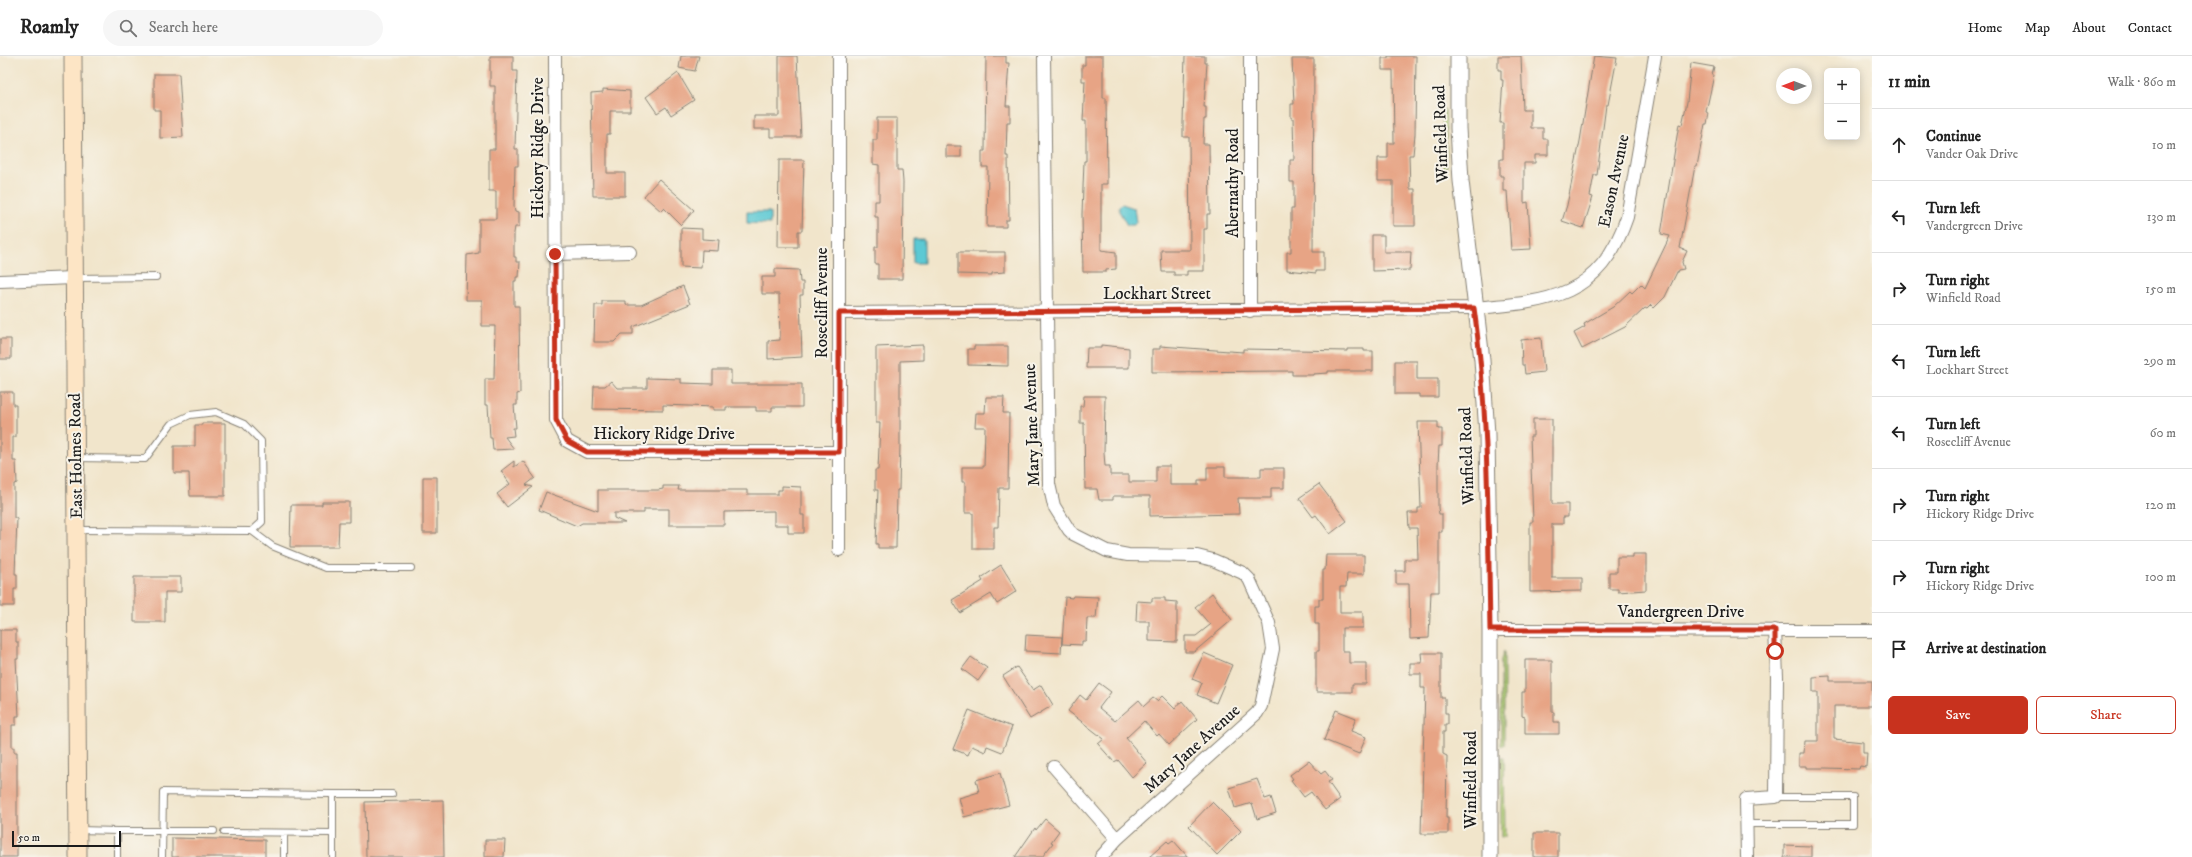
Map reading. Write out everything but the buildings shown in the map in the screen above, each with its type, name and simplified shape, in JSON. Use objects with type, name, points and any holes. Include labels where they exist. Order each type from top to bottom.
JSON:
[{"type":"main road","name":"East Holmes Road","points":[[73,56],[73,278],[76,458],[78,857]]},
{"type":"street","name":"Hickory Ridge Drive","points":[[555,56],[556,420],[567,441],[587,452],[839,452]]},
{"type":"street","name":"Rosecliff Avenue","points":[[839,56],[839,550]]},
{"type":"street","name":"Mary Jane Avenue","points":[[1044,56],[1049,484],[1054,506],[1065,524],[1074,534],[1107,551],[1128,555],[1197,556],[1213,560],[1243,573],[1254,587],[1269,623],[1273,649],[1261,706],[1257,713],[1117,839],[1101,857]]},
{"type":"street","name":"Abernathy Road","points":[[1250,56],[1250,310]]},
{"type":"street","name":"Winfield Road","points":[[1458,56],[1459,144],[1474,308],[1482,360],[1486,415],[1490,630],[1490,857]]},
{"type":"street","name":"Eason Avenue","points":[[1474,308],[1524,304],[1558,296],[1588,278],[1612,252],[1627,217],[1655,56]]},
{"type":"street","points":[[555,254],[630,252]]},
{"type":"street","points":[[0,281],[73,278]]},
{"type":"street","name":"Lockhart Street","points":[[839,313],[1474,308]]},
{"type":"street","name":"Vandergreen Drive","points":[[1490,630],[1872,631]]},
{"type":"street","points":[[1747,857],[1746,799],[1776,797],[1777,677],[1775,630]]},
{"type":"street","points":[[1054,767],[1117,839]]},
{"type":"lane","points":[[73,278],[156,277]]},
{"type":"lane","points":[[76,458],[145,459],[171,424],[190,415],[216,412],[244,424],[262,441],[262,522],[252,531]]},
{"type":"lane","points":[[76,530],[252,531],[272,546],[291,552],[326,568],[411,568]]},
{"type":"lane","points":[[162,857],[162,792],[392,794]]},
{"type":"lane","points":[[333,794],[333,857]]},
{"type":"lane","points":[[1747,824],[1853,824],[1853,796],[1776,797]]},
{"type":"lane","points":[[78,830],[162,830],[214,832]]},
{"type":"lane","points":[[117,831],[117,857]]},
{"type":"lane","points":[[224,832],[333,834]]},
{"type":"lane","points":[[284,833],[284,857]]},
{"type":"green space","points":[[1442,109],[1445,110],[1447,169],[1444,169]]},
{"type":"green space","points":[[1504,651],[1504,745],[1501,745],[1501,660]]},
{"type":"green space","points":[[1501,758],[1504,758],[1505,837],[1501,837]]},
{"type":"water","points":[[1122,204],[1134,208],[1136,222],[1134,225],[1127,225],[1119,211],[1119,206]]},
{"type":"water","points":[[747,212],[770,212],[770,224],[747,223]]},
{"type":"water","points":[[913,239],[924,239],[924,263],[913,263]]},
{"type":"route","points":[[555,254],[556,420],[567,441],[587,452],[839,452],[839,313],[1474,308],[1482,360],[1487,434],[1490,630],[1775,630],[1775,651]]}]
